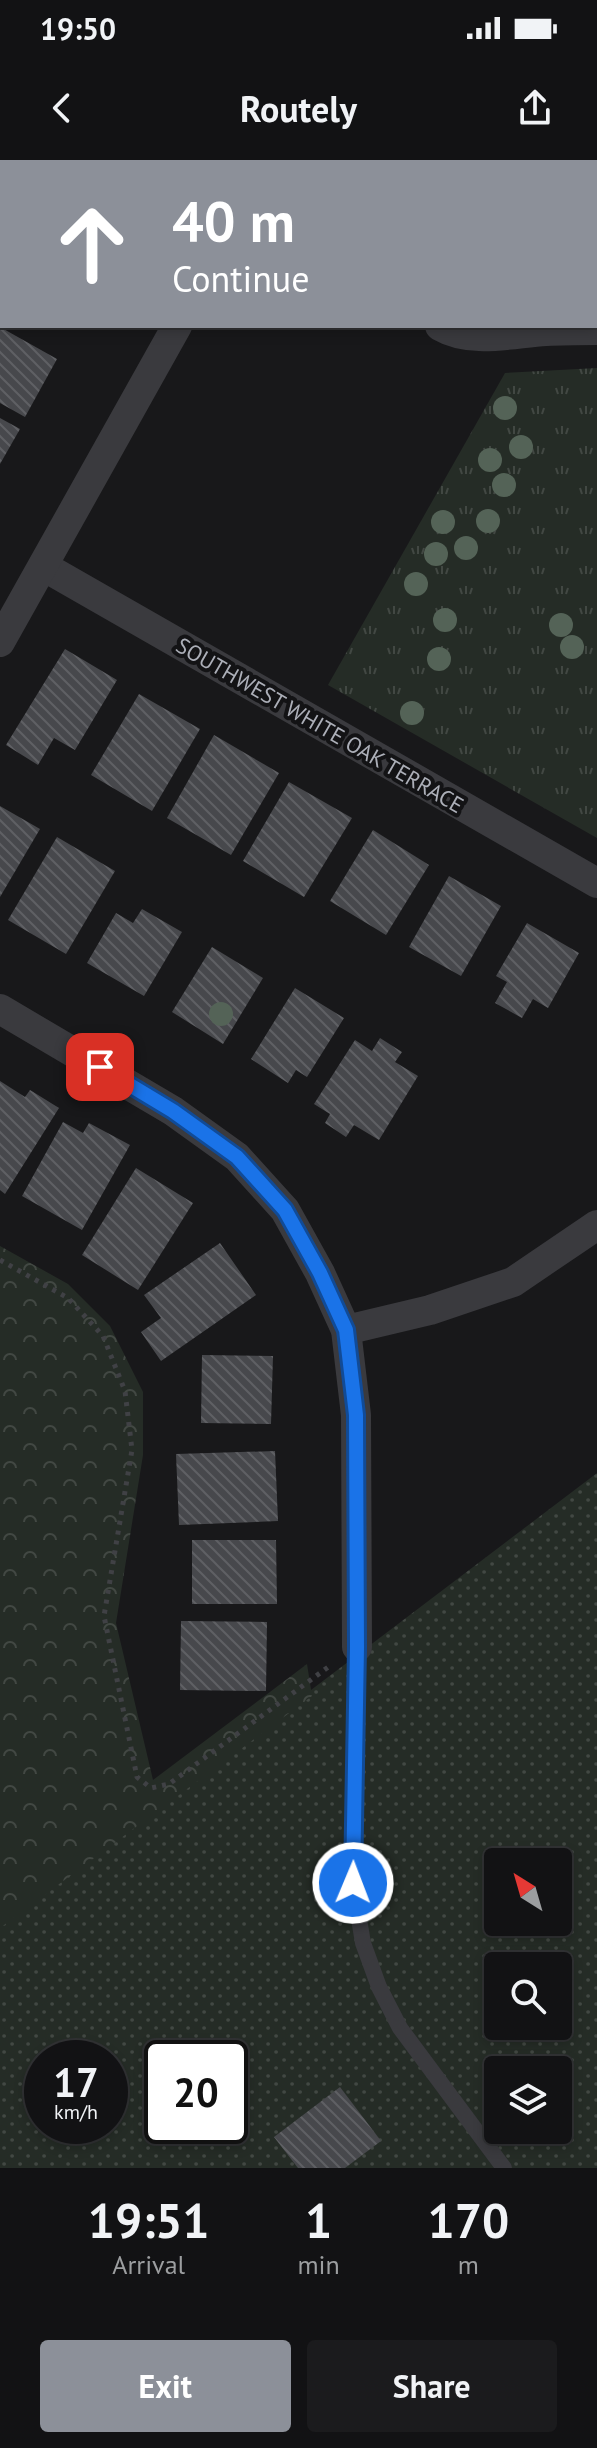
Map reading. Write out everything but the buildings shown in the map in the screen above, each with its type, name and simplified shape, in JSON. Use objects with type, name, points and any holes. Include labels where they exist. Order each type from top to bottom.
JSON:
[{"type":"street","points":[[0,642],[176,328]]},
{"type":"street","points":[[444,328],[482,336],[597,330]]},
{"type":"street","name":"SOUTHWEST WHITE OAK TERRACE","points":[[43,566],[597,883]]},
{"type":"street","points":[[0,1009],[173,1111],[237,1157],[285,1210],[320,1273],[346,1330],[356,1415],[357,1647]]},
{"type":"street","points":[[346,1330],[430,1310],[513,1282],[597,1225]]},
{"type":"lane","points":[[357,1647],[353,1883],[363,1943],[379,1987],[400,2028],[504,2168]]},
{"type":"path","points":[[0,1260],[68,1298],[103,1336],[125,1391],[132,1450],[104,1616],[137,1777],[151,1788],[169,1784],[357,1647]]},
{"type":"green space","points":[[597,368],[597,838],[328,685],[505,373]]},
{"type":"green space","points":[[0,1246],[68,1284],[110,1326],[143,1392],[143,1455],[116,1623],[153,1780],[307,1664],[312,1696],[0,1928]]},
{"type":"green space","points":[[597,1473],[597,2168],[0,2168],[0,1926]]},
{"type":"route","points":[[100,1067],[173,1111],[237,1157],[285,1210],[320,1273],[346,1330],[356,1415],[357,1647],[353,1883]]}]
